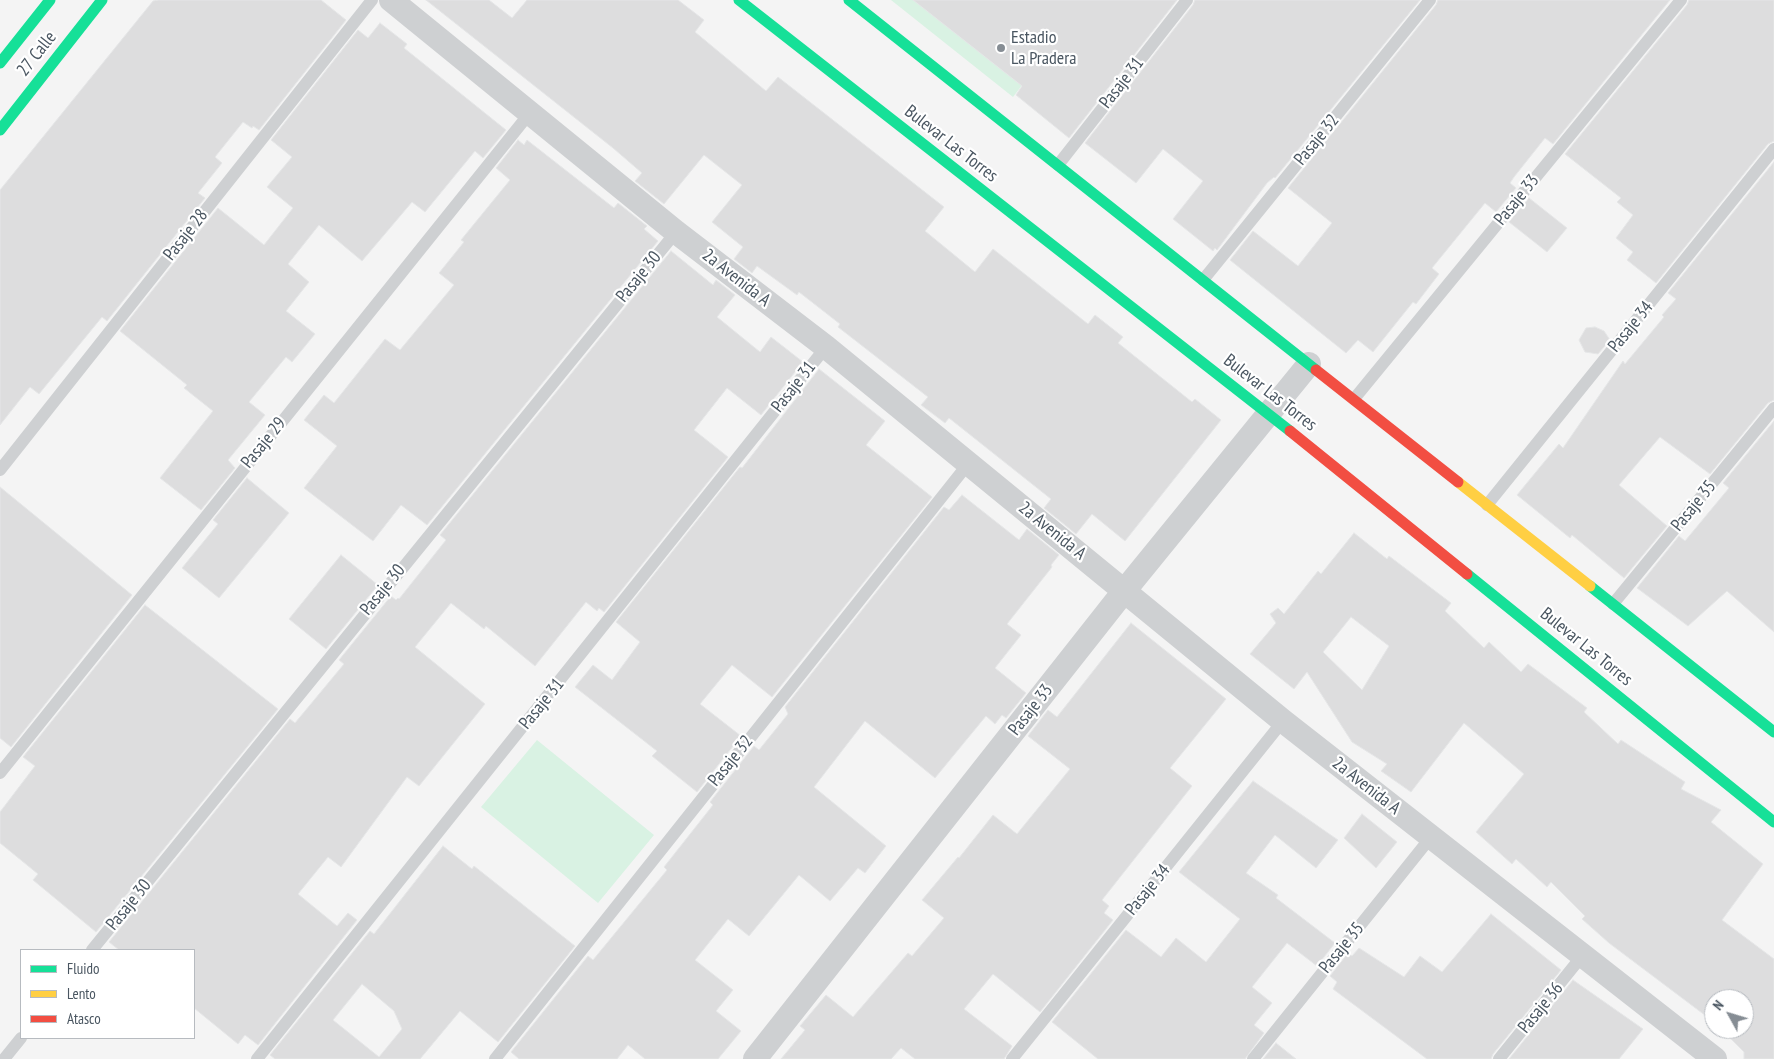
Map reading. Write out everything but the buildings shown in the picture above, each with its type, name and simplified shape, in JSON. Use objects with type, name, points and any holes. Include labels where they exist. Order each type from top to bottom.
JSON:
[{"type":"street","name":"27 Calle","points":[[0,63],[50,0]]},
{"type":"street","name":"27 Calle","points":[[0,130],[102,0]]},
{"type":"street","name":"2a Avenida A","points":[[391,0],[529,114],[676,232],[826,348],[1126,590],[1283,721],[1715,1059]]},
{"type":"street","name":"Bulevar Las Torres","points":[[738,0],[1269,414],[1774,822]]},
{"type":"street","points":[[849,0],[1487,505],[1772,727]]},
{"type":"street","name":"Pasaje 33","points":[[755,1059],[1126,590],[1309,364]]},
{"type":"lane","name":"Pasaje 28","points":[[0,470],[372,0]]},
{"type":"lane","name":"Pasaje 31","points":[[1058,165],[1187,0]]},
{"type":"lane","name":"Pasaje 32","points":[[1203,280],[1430,0]]},
{"type":"lane","name":"Pasaje 33","points":[[1354,399],[1681,0]]},
{"type":"lane","name":"Pasaje 29","points":[[0,773],[529,114]]},
{"type":"lane","name":"Pasaje 34","points":[[1487,505],[1774,149]]},
{"type":"lane","name":"Pasaje 30","points":[[93,949],[676,232]]},
{"type":"lane","name":"Pasaje 31","points":[[257,1059],[826,348]]},
{"type":"lane","name":"Pasaje 35","points":[[1613,604],[1774,408]]},
{"type":"lane","name":"Pasaje 32","points":[[495,1059],[968,464]]},
{"type":"lane","name":"Pasaje 34","points":[[1012,1059],[1283,721]]},
{"type":"lane","name":"Pasaje 35","points":[[1253,1059],[1431,837]]},
{"type":"lane","name":"Pasaje 36","points":[[1499,1059],[1582,956]]},
{"type":"lane","points":[[4,1059],[20,1039]]},
{"type":"green space","name":"Estadio La Pradera","points":[[891,0],[1087,0],[1013,97]]},
{"type":"green space","points":[[537,740],[654,835],[598,903],[481,807]]},
{"type":"traffic: fast","points":[[0,63],[50,0]]},
{"type":"traffic: fast","points":[[0,130],[102,0]]},
{"type":"traffic: fast","points":[[739,0],[1290,431]]},
{"type":"traffic: fast","points":[[849,0],[1316,370]]},
{"type":"traffic: fast","points":[[1467,574],[1774,822]]},
{"type":"traffic: fast","points":[[1590,586],[1774,732]]},
{"type":"traffic: slow","points":[[1458,482],[1590,586]]},
{"type":"traffic: jam","points":[[1316,370],[1458,482]]},
{"type":"traffic: jam","points":[[1290,431],[1467,574]]},
{"type":"place","name":"Estadio La Pradera","points":[[1001,48]]}]
